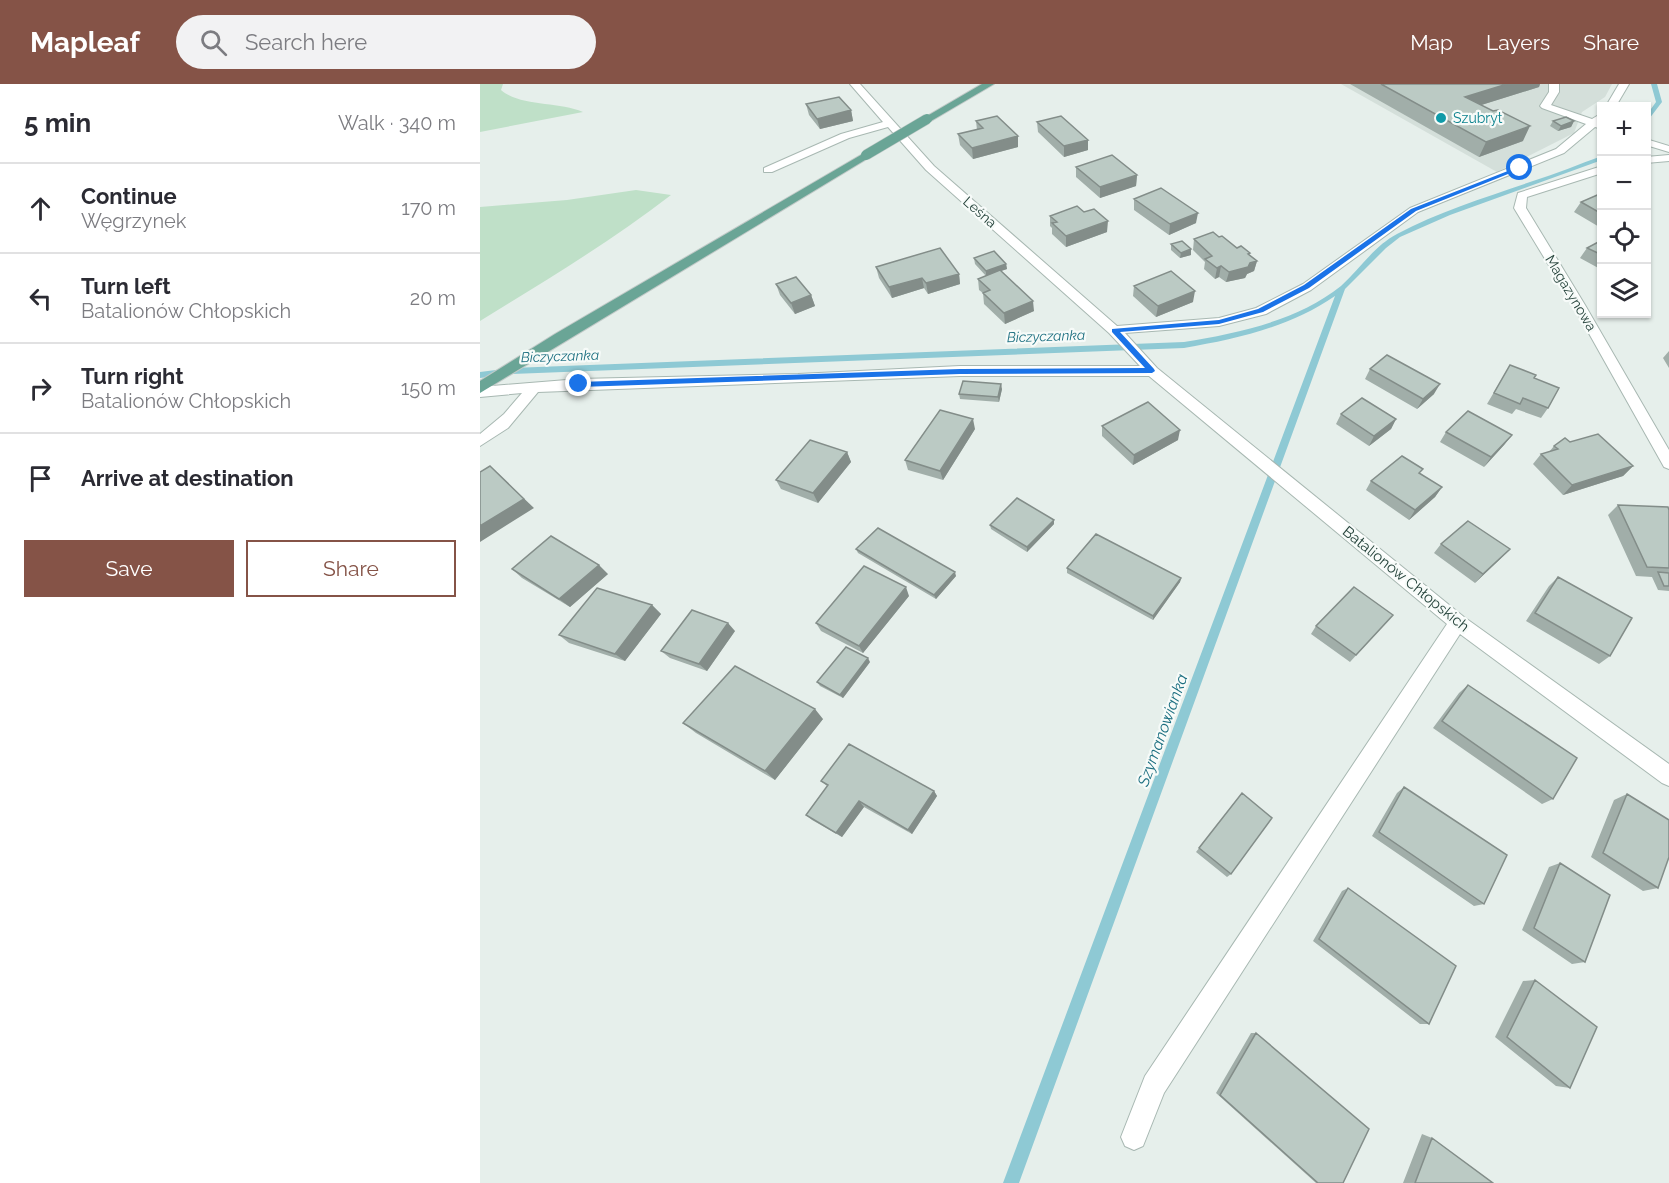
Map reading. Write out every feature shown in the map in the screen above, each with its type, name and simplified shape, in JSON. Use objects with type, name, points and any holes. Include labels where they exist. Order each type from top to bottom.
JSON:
[{"type":"main road","points":[[480,390],[560,337],[989,84]]},
{"type":"street","name":"Leśna","points":[[855,84],[930,168],[1114,330]]},
{"type":"street","points":[[1554,84],[1554,92],[1545,106],[1597,121]]},
{"type":"street","points":[[1613,102],[1623,84]]},
{"type":"street","points":[[768,170],[845,136],[890,123]]},
{"type":"street","points":[[1114,330],[1219,322],[1261,311],[1307,286],[1414,210],[1560,151],[1597,123]]},
{"type":"street","points":[[1652,143],[1669,149]]},
{"type":"street","points":[[1651,160],[1669,158]]},
{"type":"street","name":"Magazynowa","points":[[1597,171],[1522,195],[1520,208],[1579,305],[1669,463]]},
{"type":"street","name":"Batalionów Chłopskich","points":[[1114,330],[1147,366],[1458,622],[1669,776]]},
{"type":"street","points":[[480,390],[579,384],[1147,366]]},
{"type":"street","points":[[480,441],[498,430],[514,414],[533,388]]},
{"type":"street","points":[[1134,1137],[1154,1085],[1458,622]]},
{"type":"shaded area","points":[[1341,84],[1612,84],[1605,97],[1582,112],[1574,133],[1497,172]]},
{"type":"green space","points":[[480,84],[503,84],[501,90],[519,99],[583,112],[480,132]]},
{"type":"green space","points":[[636,190],[671,195],[601,245],[480,321],[480,207],[567,200]]},
{"type":"building","points":[[1381,84],[1507,84],[1465,97],[1530,126],[1486,142]]},
{"type":"building","points":[[839,97],[851,110],[817,119],[806,104]]},
{"type":"building","points":[[997,116],[1018,136],[972,148],[958,134],[983,128],[976,121]]},
{"type":"building","points":[[1061,116],[1088,140],[1064,146],[1037,122]]},
{"type":"building","points":[[1566,117],[1574,121],[1561,126],[1553,121]]},
{"type":"building","points":[[1112,155],[1137,175],[1100,187],[1076,167]]},
{"type":"building","points":[[1161,188],[1198,213],[1170,224],[1134,199]]},
{"type":"building","points":[[1597,195],[1597,211],[1581,202]]},
{"type":"building","points":[[1077,206],[1084,212],[1094,209],[1108,221],[1066,236],[1052,223],[1057,222],[1050,216]]},
{"type":"building","points":[[1213,232],[1237,248],[1241,246],[1257,261],[1250,263],[1248,267],[1229,272],[1221,266],[1217,268],[1205,259],[1212,256],[1194,239]]},
{"type":"building","points":[[1182,241],[1191,249],[1181,253],[1171,244]]},
{"type":"building","points":[[1597,243],[1597,253],[1587,248]]},
{"type":"building","points":[[940,248],[959,274],[926,283],[922,278],[889,287],[876,267]]},
{"type":"building","points":[[994,251],[1006,264],[986,271],[974,258]]},
{"type":"building","points":[[1000,270],[1033,301],[1004,313],[983,293],[990,290],[978,279]]},
{"type":"building","points":[[1171,271],[1195,291],[1158,306],[1134,286]]},
{"type":"building","points":[[796,277],[811,295],[791,303],[776,284]]},
{"type":"building","points":[[1387,355],[1440,384],[1423,399],[1370,369]]},
{"type":"building","points":[[1510,365],[1536,375],[1534,378],[1559,388],[1548,408],[1523,398],[1520,404],[1494,393]]},
{"type":"building","points":[[963,381],[1001,384],[998,397],[959,394]]},
{"type":"building","points":[[1362,398],[1396,419],[1374,436],[1341,414]]},
{"type":"building","points":[[1148,402],[1180,430],[1134,455],[1102,426]]},
{"type":"building","points":[[940,410],[973,419],[940,471],[905,460]]},
{"type":"building","points":[[1468,411],[1512,435],[1491,457],[1446,432]]},
{"type":"building","points":[[1598,434],[1633,466],[1572,485],[1541,454],[1558,449],[1554,446],[1565,438],[1570,442]]},
{"type":"building","points":[[810,440],[847,452],[813,493],[776,480]]},
{"type":"building","points":[[1402,456],[1423,469],[1419,473],[1442,487],[1415,510],[1371,481]]},
{"type":"building","points":[[490,466],[524,499],[480,526],[480,472]]},
{"type":"building","points":[[1017,498],[1054,520],[1027,547],[990,525]]},
{"type":"building","points":[[1618,505],[1668,507],[1669,568],[1647,567]]},
{"type":"building","points":[[1468,521],[1510,549],[1483,574],[1441,544]]},
{"type":"building","points":[[878,528],[955,572],[934,595],[856,549]]},
{"type":"building","points":[[1096,534],[1181,578],[1153,616],[1067,568]]},
{"type":"building","points":[[551,536],[599,565],[559,599],[512,569]]},
{"type":"building","points":[[864,566],[906,587],[859,646],[816,623]]},
{"type":"building","points":[[1658,572],[1669,573],[1669,586],[1664,586]]},
{"type":"building","points":[[1558,577],[1632,618],[1610,656],[1535,613]]},
{"type":"building","points":[[1354,587],[1393,615],[1356,655],[1316,626]]},
{"type":"building","points":[[597,588],[652,605],[615,654],[559,635]]},
{"type":"building","points":[[692,610],[728,623],[699,664],[661,651]]},
{"type":"building","points":[[846,647],[868,658],[840,695],[817,682]]},
{"type":"building","points":[[735,666],[815,709],[765,771],[683,723]]},
{"type":"building","points":[[1468,685],[1577,758],[1553,799],[1442,721]]},
{"type":"building","points":[[849,744],[934,791],[908,830],[859,801],[836,833],[806,815],[828,785],[821,781]]},
{"type":"building","points":[[1404,787],[1507,855],[1484,904],[1379,832]]},
{"type":"building","points":[[1242,793],[1272,818],[1231,874],[1199,848]]},
{"type":"building","points":[[1627,794],[1669,820],[1669,857],[1658,888],[1603,853]]},
{"type":"building","points":[[1560,863],[1610,895],[1585,962],[1534,928]]},
{"type":"building","points":[[1348,888],[1456,966],[1429,1024],[1319,939]]},
{"type":"building","points":[[1535,980],[1597,1027],[1570,1088],[1507,1037]]},
{"type":"building","points":[[1256,1033],[1369,1129],[1343,1183],[1318,1183],[1220,1095]]},
{"type":"building","points":[[1432,1138],[1493,1183],[1415,1183]]},
{"type":"waterway","name":"Biczyczanka","points":[[1651,114],[1659,102],[1654,84]]},
{"type":"waterway","name":"Biczyczanka","points":[[1342,288],[1376,253],[1398,236],[1473,204],[1597,160]]},
{"type":"waterway","name":"Biczyczanka","points":[[480,375],[512,371],[1184,345],[1266,327],[1304,311],[1342,288]]},
{"type":"waterway","name":"Szymanowianka","points":[[1011,1183],[1342,288]]},
{"type":"place","name":"Szubryt","points":[[1441,118]]},
{"type":"route","points":[[579,384],[798,379],[960,371],[1152,371],[1114,330],[1219,322],[1261,311],[1289,298],[1414,210],[1520,168]]}]
